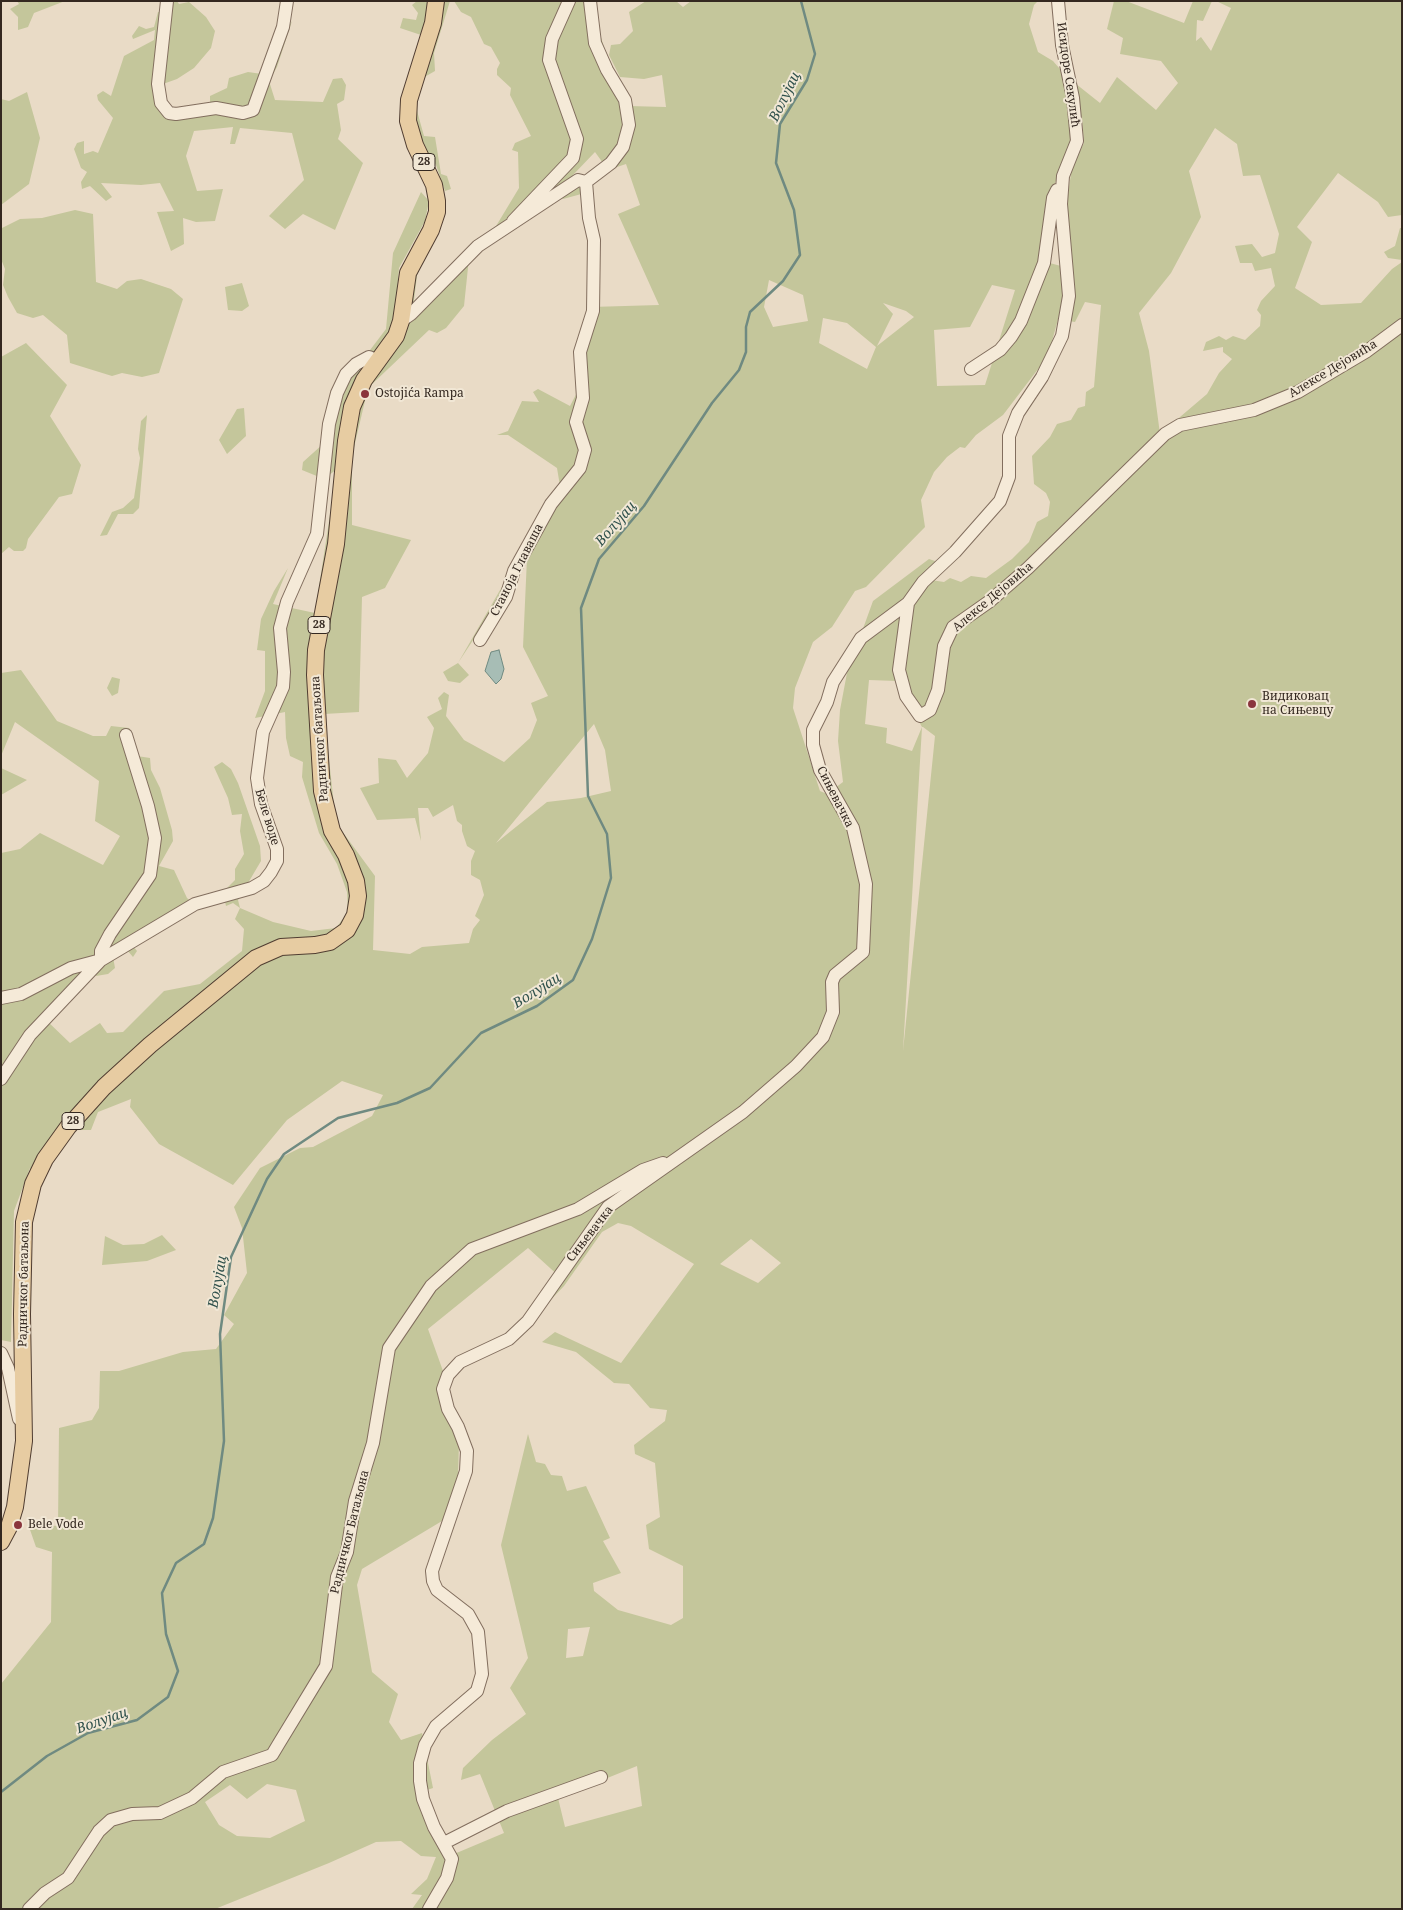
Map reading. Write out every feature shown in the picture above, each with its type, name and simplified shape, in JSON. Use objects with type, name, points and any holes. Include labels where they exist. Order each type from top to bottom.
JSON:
[{"type":"main road","name":"Радничког батаљона","points":[[1,1542],[15,1507],[22,1462],[25,1423],[22,1314],[23,1232],[31,1190],[52,1148],[109,1082],[256,958],[281,947],[307,946],[330,942],[347,930],[355,915],[358,896],[356,881],[346,855],[332,831],[324,800],[315,658],[321,615],[332,571],[341,510],[348,423],[355,398],[364,380],[393,341],[401,321],[408,273],[430,230],[436,212],[437,201],[434,185],[415,145],[408,121],[409,100],[433,22],[436,1]]},
{"type":"street","points":[[167,1],[158,84],[161,103],[169,113],[176,114],[216,108],[243,113],[253,110],[283,28],[287,1]]},
{"type":"street","points":[[514,221],[573,158],[577,139],[549,60],[552,39],[569,1]]},
{"type":"street","points":[[401,321],[411,314],[473,251],[514,221],[578,180],[586,182],[611,163],[623,147],[629,125],[625,100],[607,70],[595,43],[590,1]]},
{"type":"street","name":"Исидоре Секулић","points":[[971,369],[1000,350],[1021,321],[1044,263],[1053,198],[1077,140],[1074,98],[1062,45],[1058,1]]},
{"type":"street","name":"Исидоре Секулић","points":[[1009,436],[1018,413],[1042,377],[1062,336],[1069,296],[1061,204],[1063,176]]},
{"type":"street","name":"Станоја Главаша","points":[[480,640],[506,597],[514,570],[551,504],[580,468],[585,450],[576,422],[583,398],[580,352],[593,311],[594,240],[589,218],[586,182]]},
{"type":"street","name":"Алексе Дејовића","points":[[1009,436],[1009,476],[1000,502],[955,552],[923,582],[908,603],[899,670],[906,696],[920,716],[930,710],[933,704],[938,690],[944,646],[953,627],[990,601],[1028,568],[1165,434],[1180,424],[1254,410],[1298,392],[1367,351],[1402,324]]},
{"type":"street","name":"Беле воде","points":[[1,1079],[30,1035],[102,960],[195,904],[252,888],[264,881],[276,861],[277,849],[260,804],[257,778],[259,747],[263,732],[283,687],[284,672],[280,628],[287,602],[317,534],[329,424],[337,394],[346,374],[356,364],[369,357],[378,361]]},
{"type":"street","name":"Сињевачка","points":[[428,1909],[447,1878],[452,1859],[423,1799],[420,1763],[426,1745],[436,1726],[477,1691],[482,1674],[478,1632],[468,1614],[437,1590],[433,1581],[432,1571],[466,1471],[467,1451],[458,1427],[448,1409],[443,1389],[448,1375],[460,1362],[509,1339],[528,1321],[608,1207],[743,1112],[796,1066],[823,1037],[833,1012],[832,982],[835,975],[863,952],[866,884],[853,828],[820,770],[812,736],[833,682],[861,638],[908,603]]},
{"type":"street","points":[[1,998],[21,994],[71,968],[102,960],[101,951],[110,934],[150,875],[155,838],[148,806],[126,735]]},
{"type":"street","name":"Радничког Батаљона","points":[[29,1909],[45,1893],[68,1878],[99,1831],[111,1820],[132,1814],[160,1813],[192,1798],[223,1772],[272,1755],[326,1666],[337,1577],[347,1552],[355,1501],[373,1443],[389,1348],[432,1286],[472,1248],[578,1209],[643,1170],[675,1159]]},
{"type":"street","points":[[1,1352],[8,1368],[18,1417],[25,1423]]},
{"type":"street","points":[[444,1844],[507,1811],[601,1777]]},
{"type":"green space","points":[[17,1],[65,1],[34,13],[28,27],[18,30],[18,17],[10,9],[19,4]]},
{"type":"green space","points":[[169,1],[177,1],[179,4],[189,2],[206,17],[215,31],[211,48],[194,68],[177,79],[163,84],[164,100],[169,107],[179,112],[210,104],[210,96],[227,88],[229,78],[248,72],[262,74],[292,21],[277,67],[269,81],[275,100],[323,102],[333,79],[342,78],[346,85],[344,100],[337,104],[341,130],[338,139],[363,163],[335,230],[303,214],[285,229],[269,216],[304,180],[292,133],[240,128],[235,144],[230,144],[233,127],[194,131],[186,156],[197,191],[223,189],[215,221],[196,222],[183,218],[184,244],[171,251],[157,212],[174,211],[160,183],[141,185],[101,183],[112,197],[106,201],[90,186],[82,189],[81,182],[87,172],[81,168],[74,149],[77,143],[84,141],[84,154],[93,151],[98,153],[113,118],[98,100],[97,95],[103,91],[111,96],[124,56],[154,40],[155,30],[133,39],[132,36],[139,26],[146,29],[154,27],[158,12],[171,11]]},
{"type":"green space","points":[[417,1],[432,1],[424,36],[400,28],[403,18],[416,20],[418,13],[412,5]]},
{"type":"green space","points":[[443,1],[450,1],[434,53],[435,71],[421,79]]},
{"type":"green space","points":[[454,1],[601,1],[595,3],[598,28],[611,69],[629,106],[666,107],[662,75],[644,79],[620,77],[609,55],[611,45],[620,44],[633,31],[629,12],[646,1],[676,1],[683,7],[691,1],[1038,1],[1034,5],[1029,24],[1038,52],[1053,61],[1066,76],[1100,103],[1117,77],[1156,110],[1178,83],[1161,61],[1120,54],[1123,38],[1107,29],[1114,1],[1126,1],[1184,23],[1193,1],[1212,1],[1203,21],[1197,20],[1196,41],[1201,37],[1211,51],[1231,8],[1216,1],[1402,1],[1402,215],[1388,217],[1378,202],[1338,173],[1297,227],[1312,242],[1295,288],[1321,305],[1361,303],[1392,269],[1402,262],[1402,1909],[412,1909],[422,1895],[411,1894],[427,1879],[436,1857],[421,1856],[401,1841],[376,1842],[215,1909],[1,1909],[1,1684],[51,1622],[52,1552],[36,1547],[28,1524],[58,1526],[59,1428],[92,1420],[99,1408],[100,1371],[119,1371],[183,1352],[216,1349],[234,1324],[224,1315],[247,1273],[242,1228],[234,1207],[260,1168],[300,1148],[313,1147],[372,1116],[383,1095],[342,1081],[287,1120],[233,1185],[159,1144],[130,1107],[131,1099],[98,1112],[91,1130],[72,1130],[31,1192],[30,1168],[14,1211],[11,1342],[1,1340],[1,853],[20,849],[40,833],[103,865],[120,836],[95,821],[99,781],[15,722],[1,756],[1,673],[21,670],[57,721],[93,736],[106,736],[111,726],[129,728],[135,742],[137,756],[150,758],[151,770],[160,788],[172,830],[173,841],[159,866],[174,870],[187,898],[192,902],[160,932],[153,937],[147,936],[133,946],[137,951],[133,957],[127,950],[113,957],[115,968],[108,974],[96,976],[94,963],[45,1019],[70,1043],[100,1023],[107,1033],[123,1032],[164,991],[200,984],[242,951],[244,929],[235,919],[240,908],[273,922],[311,931],[336,928],[348,912],[347,892],[337,864],[319,833],[302,777],[303,762],[290,756],[286,738],[285,712],[255,718],[265,691],[265,651],[257,650],[261,619],[274,591],[288,568],[273,604],[315,613],[337,469],[324,479],[302,470],[303,462],[323,444],[341,377],[367,354],[386,329],[393,253],[421,192],[429,201],[425,221],[399,268],[395,315],[409,292],[419,260],[413,308],[469,258],[464,306],[446,328],[437,333],[429,330],[368,388],[352,456],[352,525],[411,540],[385,588],[362,597],[359,712],[324,714],[336,823],[375,876],[373,950],[410,954],[422,947],[469,943],[473,929],[480,920],[475,916],[484,895],[480,880],[471,875],[471,861],[475,851],[467,846],[462,825],[457,821],[453,805],[433,817],[428,808],[418,808],[421,841],[415,818],[377,820],[360,788],[379,783],[378,758],[396,760],[407,778],[428,753],[434,728],[427,717],[442,709],[438,698],[444,692],[449,695],[446,716],[464,740],[504,762],[530,738],[537,720],[531,703],[548,696],[523,647],[527,558],[458,663],[560,486],[557,468],[508,435],[497,435],[508,431],[522,401],[539,402],[533,392],[538,389],[570,406],[581,385],[575,363],[579,333],[583,331],[591,307],[659,305],[618,214],[640,205],[626,164],[608,170],[595,152],[573,175],[582,183],[585,193],[563,199],[561,197],[484,246],[519,188],[518,152],[512,150],[515,143],[531,136],[510,95],[511,88],[497,75],[500,63],[491,47],[484,44],[471,17],[461,12]],"holes":[[[1066,79],[1082,118],[1084,143],[1072,167],[1066,208],[1069,321],[1075,322],[1085,302],[1101,305],[1094,387],[1086,392],[1085,406],[1078,408],[1071,420],[1057,424],[1050,437],[1032,456],[1034,484],[1046,493],[1050,502],[1048,516],[1037,522],[1029,542],[1012,559],[986,578],[971,576],[961,582],[950,578],[944,582],[931,580],[938,562],[929,559],[873,601],[847,673],[840,710],[838,741],[843,782],[827,794],[820,791],[793,708],[795,688],[813,642],[832,627],[855,591],[866,587],[925,527],[921,500],[934,472],[947,457],[960,447],[965,448],[976,435],[1003,415],[1048,356],[1063,301],[1061,266],[1042,261],[1050,195],[1071,144]],[[1215,128],[1237,144],[1243,176],[1260,175],[1279,234],[1275,253],[1262,257],[1252,244],[1235,246],[1240,263],[1252,263],[1255,271],[1271,268],[1275,286],[1261,301],[1257,310],[1261,315],[1260,326],[1245,340],[1233,336],[1226,340],[1219,336],[1206,342],[1203,351],[1223,347],[1223,352],[1232,359],[1219,373],[1207,394],[1160,434],[1149,351],[1139,313],[1171,273],[1201,217],[1189,171]],[[769,280],[803,295],[808,321],[773,327],[764,307]],[[992,285],[1015,290],[985,385],[937,386],[934,330],[970,327]],[[883,303],[906,311],[914,317],[877,346],[893,314]],[[823,318],[847,323],[876,347],[867,369],[819,343]],[[869,680],[897,681],[922,727],[912,751],[886,743],[887,728],[865,724]],[[594,724],[605,750],[611,791],[581,798],[547,802],[496,843]],[[922,727],[935,736],[903,1051]],[[618,1223],[631,1226],[694,1264],[621,1363],[555,1332],[542,1342],[576,1352],[614,1383],[629,1384],[650,1408],[667,1410],[665,1421],[634,1445],[635,1454],[655,1463],[660,1517],[646,1525],[649,1549],[683,1566],[683,1618],[671,1625],[618,1610],[594,1591],[593,1583],[621,1573],[603,1541],[610,1538],[586,1486],[567,1491],[562,1476],[551,1475],[545,1464],[536,1462],[528,1434],[501,1545],[528,1658],[510,1688],[526,1714],[492,1740],[463,1768],[461,1780],[480,1774],[504,1833],[447,1857],[418,1793],[433,1788],[422,1733],[401,1740],[389,1722],[398,1694],[372,1672],[357,1585],[362,1569],[457,1512],[459,1442],[443,1371],[428,1329],[528,1248],[561,1278],[543,1308],[564,1286],[602,1232]],[[751,1239],[781,1263],[758,1283],[720,1264]],[[590,1627],[583,1656],[566,1658],[568,1629]],[[637,1766],[642,1806],[565,1827],[558,1798]],[[267,1784],[296,1790],[305,1821],[270,1838],[237,1836],[219,1825],[205,1802],[230,1785],[247,1799]]]},
{"type":"green space","points":[[27,92],[40,138],[29,184],[1,205],[1,99],[9,101]]},
{"type":"green space","points":[[414,100],[424,136],[435,137],[441,174],[447,176],[451,189],[445,191],[436,165],[425,148],[413,119]]},
{"type":"green space","points":[[75,210],[93,214],[96,282],[117,289],[127,281],[141,279],[171,289],[183,299],[159,373],[142,377],[122,373],[112,376],[70,363],[67,335],[43,315],[33,318],[17,313],[8,297],[3,285],[5,269],[1,259],[1,221],[2,228],[20,219],[42,218]]},
{"type":"green space","points":[[1400,228],[1402,228],[1402,260],[1388,258],[1384,252],[1395,246]]},
{"type":"green space","points":[[242,283],[249,306],[242,311],[228,310],[225,287]]},
{"type":"green space","points":[[26,343],[67,385],[50,416],[81,465],[72,494],[59,497],[28,539],[26,548],[23,551],[14,551],[9,547],[1,554],[1,357]]},
{"type":"green space","points":[[244,408],[246,436],[227,454],[219,440],[237,409]]},
{"type":"green space","points":[[147,415],[139,508],[133,514],[118,514],[107,535],[100,536],[112,512],[123,508],[134,498],[140,458],[138,449],[141,421]]},
{"type":"green space","points":[[458,663],[469,675],[460,683],[448,681],[443,672]]},
{"type":"green space","points":[[112,677],[120,679],[118,693],[112,696],[107,688]]},
{"type":"green space","points":[[222,762],[231,769],[238,783],[260,846],[261,861],[238,900],[240,908],[233,903],[226,906],[223,892],[235,880],[235,869],[244,854],[240,831],[242,814],[232,815],[228,798],[214,767]]},
{"type":"green space","points":[[1,768],[27,780],[1,795]]},
{"type":"green space","points":[[162,1235],[176,1250],[147,1261],[102,1265],[105,1236],[123,1245],[144,1244]]},
{"type":"water","points":[[499,650],[504,669],[501,679],[496,684],[485,671],[491,652]]},
{"type":"waterway","name":"Волујац","points":[[1,1792],[47,1756],[88,1733],[137,1720],[168,1697],[178,1671],[166,1634],[162,1593],[176,1563],[204,1544],[213,1518],[224,1441],[220,1334],[231,1257],[267,1179],[284,1154],[338,1118],[397,1103],[430,1088],[481,1033],[537,1006],[573,980],[592,939],[611,878],[607,834],[588,796],[581,608],[599,559],[644,506],[712,403],[739,370],[746,352],[746,327],[750,312],[783,281],[800,255],[794,210],[776,163],[780,124],[807,80],[815,54],[801,1]]},
{"type":"place","name":"Ostojića Rampa","points":[[365,394]]},
{"type":"place","name":"Видиковац на Сињевцу","points":[[1252,704]]},
{"type":"place","name":"Bele Vode","points":[[18,1525]]}]
